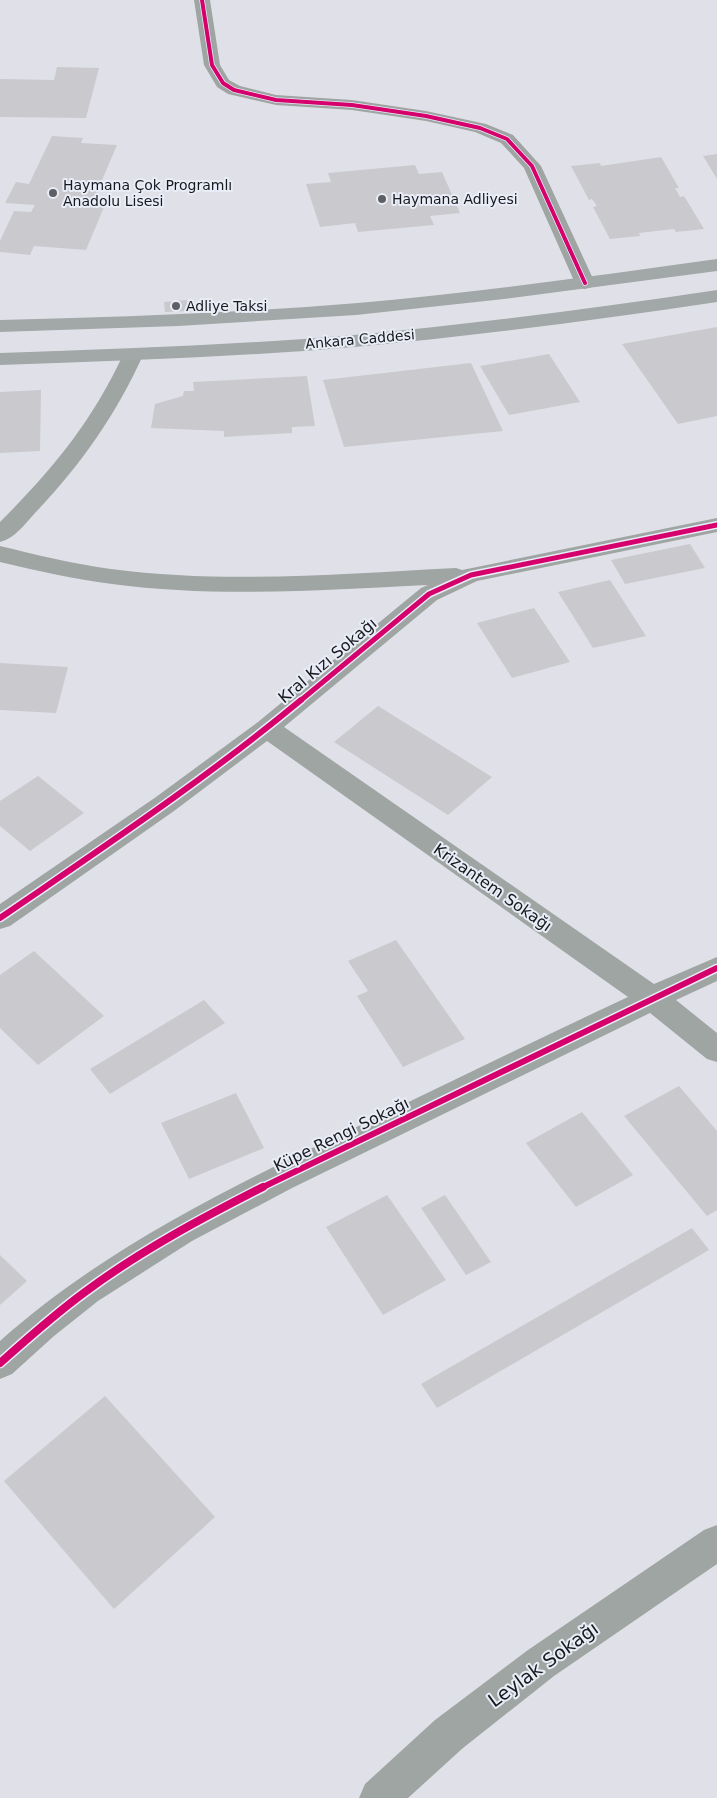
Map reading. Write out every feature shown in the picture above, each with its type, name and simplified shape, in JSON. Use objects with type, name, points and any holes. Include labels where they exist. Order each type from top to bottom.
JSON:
[{"type":"main road","name":"Ankara Caddesi","points":[[0,326],[201,319],[346,309],[473,298],[717,265]]},
{"type":"main road","name":"Ankara Caddesi","points":[[0,359],[133,356],[363,340],[580,316],[717,296]]},
{"type":"street","points":[[202,0],[212,65],[223,83],[234,90],[276,100],[352,105],[426,116],[480,128],[507,139],[532,166],[584,283]]},
{"type":"street","points":[[5,525],[83,443],[118,386],[133,356]]},
{"type":"street","name":"Kral Kızı Sokağı","points":[[0,918],[165,804],[267,728],[428,594],[471,575],[717,525]]},
{"type":"street","points":[[0,554],[63,569],[112,577],[166,582],[274,584],[471,575]]},
{"type":"street","name":"Krizantem Sokağı","points":[[267,728],[652,998],[717,1050]]},
{"type":"street","name":"Küpe Rengi Sokağı","points":[[0,1363],[64,1308],[141,1253],[228,1203],[717,968]]},
{"type":"street","name":"Leylak Sokağı","points":[[379,1798],[449,1734],[541,1663],[717,1543]]},
{"type":"building","points":[[57,67],[99,68],[86,118],[0,117],[0,79],[54,80]]},
{"type":"building","name":"Haymana Çok Programlı Anadolu Lisesi","points":[[52,136],[83,138],[81,143],[117,145],[91,206],[104,207],[86,250],[34,246],[30,255],[0,252],[0,241],[14,211],[31,212],[35,205],[5,203],[16,182],[29,184]]},
{"type":"building","points":[[717,154],[717,179],[703,156]]},
{"type":"building","points":[[661,157],[679,188],[675,188],[680,197],[684,196],[704,229],[676,232],[674,229],[639,233],[640,236],[610,239],[593,207],[597,206],[592,199],[589,200],[571,166],[600,163],[601,166]]},
{"type":"building","name":"Haymana Adliyesi","points":[[415,165],[419,174],[442,172],[460,213],[430,216],[434,225],[358,232],[355,223],[320,227],[306,184],[331,182],[328,173]]},
{"type":"building","name":"Adliye Taksi","points":[[187,300],[188,311],[165,312],[164,302]]},
{"type":"building","points":[[717,327],[717,416],[678,424],[622,344]]},
{"type":"building","points":[[549,354],[580,402],[509,415],[480,366]]},
{"type":"building","points":[[471,363],[503,431],[344,447],[323,380]]},
{"type":"building","points":[[307,376],[315,426],[292,427],[292,433],[224,437],[224,431],[151,428],[155,404],[183,396],[184,391],[194,391],[193,382]]},
{"type":"building","points":[[41,390],[40,451],[0,453],[0,392]]},
{"type":"building","points":[[690,544],[705,568],[625,584],[611,560]]},
{"type":"building","points":[[610,580],[646,636],[593,648],[558,592]]},
{"type":"building","points":[[534,608],[570,662],[512,678],[477,623]]},
{"type":"building","points":[[0,663],[68,667],[56,713],[0,710]]},
{"type":"building","points":[[378,706],[492,777],[448,815],[334,742]]},
{"type":"building","points":[[38,776],[84,813],[30,851],[0,826],[0,801]]},
{"type":"building","points":[[396,940],[465,1039],[403,1067],[357,996],[368,991],[348,961]]},
{"type":"building","points":[[34,951],[104,1016],[38,1065],[0,1028],[0,975]]},
{"type":"building","points":[[204,1000],[225,1023],[110,1094],[90,1069]]},
{"type":"building","points":[[679,1086],[717,1131],[717,1210],[707,1216],[624,1116]]},
{"type":"building","points":[[236,1093],[264,1148],[189,1179],[161,1123]]},
{"type":"building","points":[[582,1112],[633,1175],[576,1207],[526,1143]]},
{"type":"building","points":[[387,1195],[446,1280],[383,1315],[326,1227]]},
{"type":"building","points":[[445,1195],[491,1262],[466,1275],[421,1208]]},
{"type":"building","points":[[692,1228],[709,1250],[437,1408],[421,1384]]},
{"type":"building","points":[[0,1255],[27,1281],[0,1305]]},
{"type":"building","points":[[105,1396],[215,1517],[114,1609],[4,1481]]},
{"type":"cycle path","points":[[202,0],[212,65],[223,83],[234,90],[276,100],[352,105],[426,116],[480,128],[507,139],[532,166],[585,283]]},
{"type":"cycle path","points":[[0,918],[165,804],[267,728],[429,594],[471,575],[717,525]]},
{"type":"cycle path","points":[[0,1363],[42,1325],[86,1291],[181,1231],[281,1178],[717,968]]},
{"type":"place","name":"Haymana Çok Programlı Anadolu Lisesi","points":[[53,193]]},
{"type":"place","name":"Haymana Adliyesi","points":[[382,199]]},
{"type":"place","name":"Adliye Taksi","points":[[176,306]]}]
